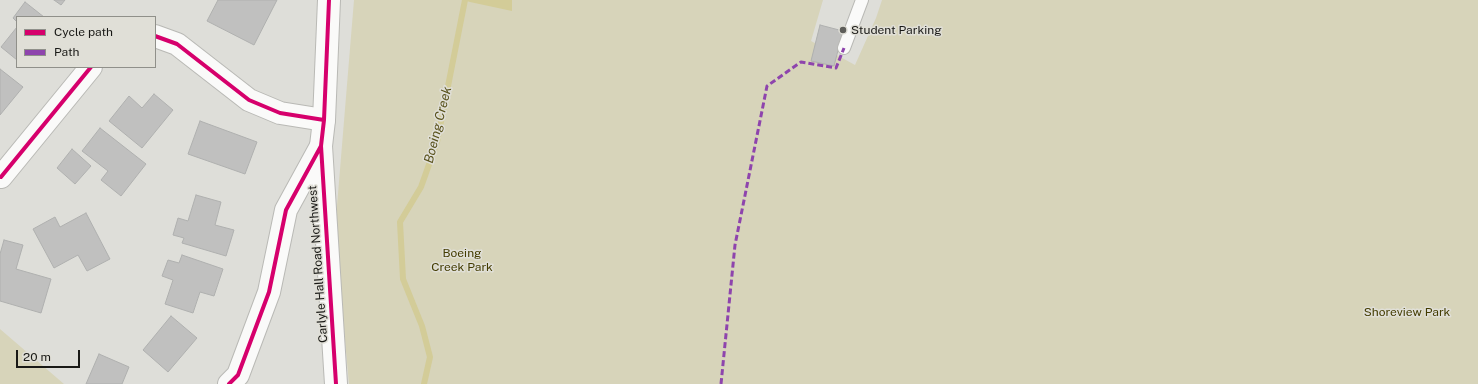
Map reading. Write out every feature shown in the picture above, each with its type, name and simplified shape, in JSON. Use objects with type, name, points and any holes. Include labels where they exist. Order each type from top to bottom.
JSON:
[{"type":"street","name":"Carlyle Hall Road Northwest","points":[[329,0],[324,120],[321,146],[336,384]]},
{"type":"street","points":[[156,36],[177,44],[249,100],[280,113],[324,120]]},
{"type":"street","points":[[1,177],[90,68]]},
{"type":"street","points":[[234,379],[269,292],[286,210],[321,146]]},
{"type":"lane","points":[[844,48],[862,0]]},
{"type":"green space","points":[[354,0],[823,0],[811,41],[855,65],[876,18],[882,0],[1478,0],[1478,384],[349,384],[335,230]]},
{"type":"green space","points":[[0,329],[64,384],[0,384]]},
{"type":"shaded area","points":[[463,0],[512,0],[512,11],[470,2]]},
{"type":"building","points":[[54,0],[65,0],[61,5]]},
{"type":"building","points":[[218,0],[277,0],[254,45],[207,21]]},
{"type":"building","points":[[25,2],[43,16],[16,16],[16,21],[13,18]]},
{"type":"building","points":[[820,25],[843,31],[834,66],[811,61]]},
{"type":"building","points":[[16,28],[16,59],[1,47]]},
{"type":"building","points":[[0,69],[23,87],[0,115]]},
{"type":"building","points":[[154,94],[173,110],[142,148],[109,121],[129,96],[142,108]]},
{"type":"building","points":[[200,121],[257,142],[245,174],[188,154]]},
{"type":"building","points":[[100,128],[146,164],[121,196],[101,180],[108,171],[82,151]]},
{"type":"building","points":[[72,149],[91,166],[75,184],[57,168]]},
{"type":"building","points":[[196,195],[221,202],[215,225],[234,230],[226,256],[182,243],[184,238],[173,235],[178,218],[188,221]]},
{"type":"building","points":[[86,213],[110,259],[87,271],[78,255],[54,268],[33,229],[55,217],[60,227]]},
{"type":"building","points":[[4,240],[23,245],[16,269],[51,279],[41,313],[0,301],[0,254]]},
{"type":"building","points":[[182,255],[223,269],[214,296],[200,292],[193,313],[165,304],[173,280],[162,276],[168,260],[179,263]]},
{"type":"building","points":[[171,316],[197,338],[168,372],[143,350]]},
{"type":"building","points":[[99,354],[129,367],[122,384],[86,384]]},
{"type":"waterway","name":"Boeing Creek","points":[[424,384],[430,357],[422,326],[403,279],[400,222],[421,187],[437,142],[465,0]]},
{"type":"marked path","points":[[721,384],[735,245],[767,86],[801,62],[836,68],[844,48]]},
{"type":"cycle path","points":[[329,0],[324,120],[321,146],[336,384]]},
{"type":"cycle path","points":[[156,36],[177,44],[249,100],[280,113],[324,120]]},
{"type":"cycle path","points":[[1,177],[90,68]]},
{"type":"cycle path","points":[[229,384],[238,375],[269,292],[286,210],[321,146]]},
{"type":"place","name":"Student Parking","points":[[843,30]]},
{"type":"park label","name":"Boeing Creek Park","points":[[462,260]]},
{"type":"park label","name":"Shoreview Park","points":[[1407,312]]}]
